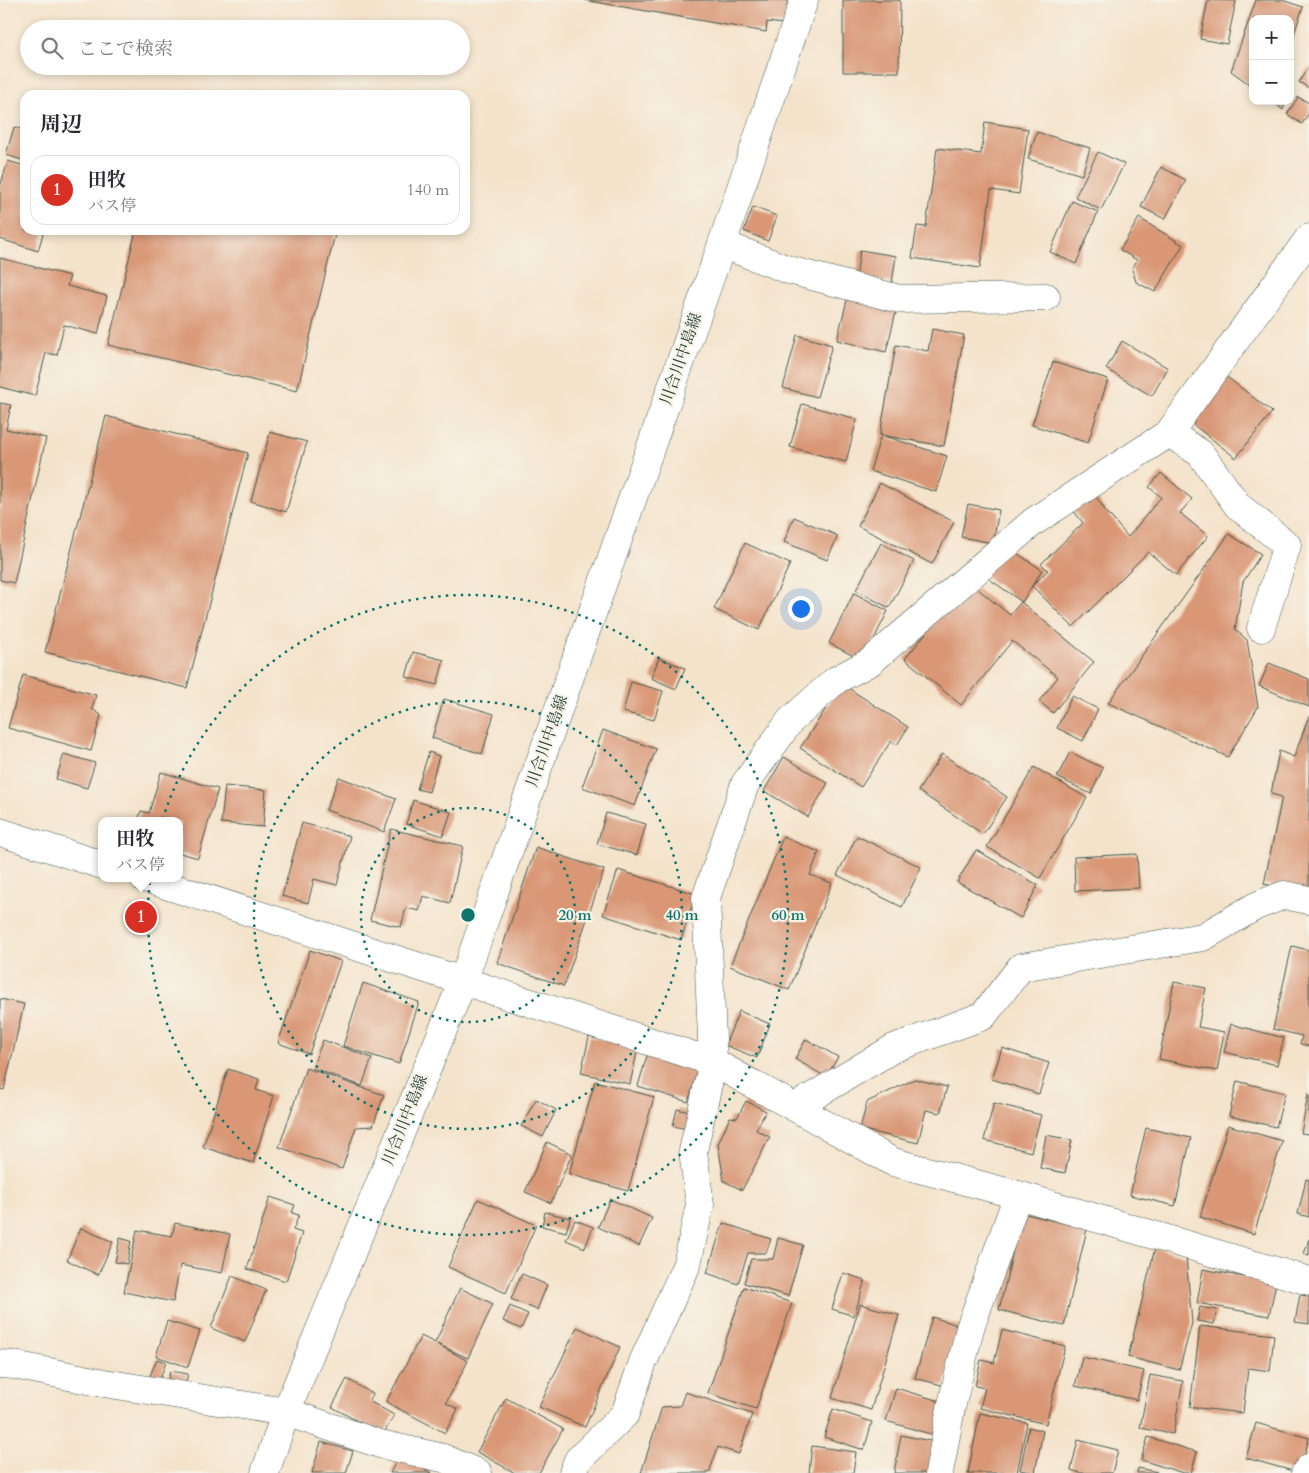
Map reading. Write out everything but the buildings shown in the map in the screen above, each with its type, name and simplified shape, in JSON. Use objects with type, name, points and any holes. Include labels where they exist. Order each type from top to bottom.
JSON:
[{"type":"street","name":"川合川中島線","points":[[265,1473],[286,1412],[463,981],[722,244],[804,0]]},
{"type":"street","points":[[572,1473],[578,1460],[625,1414],[643,1362],[687,1264],[700,1205],[693,1151],[713,1062],[706,898],[745,784],[790,721],[836,680],[870,662],[1033,522],[1169,434],[1309,238]]},
{"type":"street","points":[[722,244],[789,270],[899,299],[1046,297]]},
{"type":"street","points":[[1169,434],[1200,453],[1238,506],[1287,545],[1261,628]]},
{"type":"street","points":[[0,832],[98,864]]},
{"type":"street","points":[[156,882],[713,1062],[893,1162],[1018,1194],[1309,1281]]},
{"type":"street","points":[[795,1107],[894,1048],[983,1016],[1020,967],[1203,937],[1256,906],[1284,895],[1309,900]]},
{"type":"street","points":[[940,1473],[951,1408],[970,1328],[1018,1194]]},
{"type":"street","points":[[0,1364],[14,1365],[104,1383],[286,1412],[380,1444],[443,1458],[478,1473]]},
{"type":"street","points":[[1305,1473],[1309,1468]]},
{"type":"place","name":"田牧","points":[[141,917]]}]
